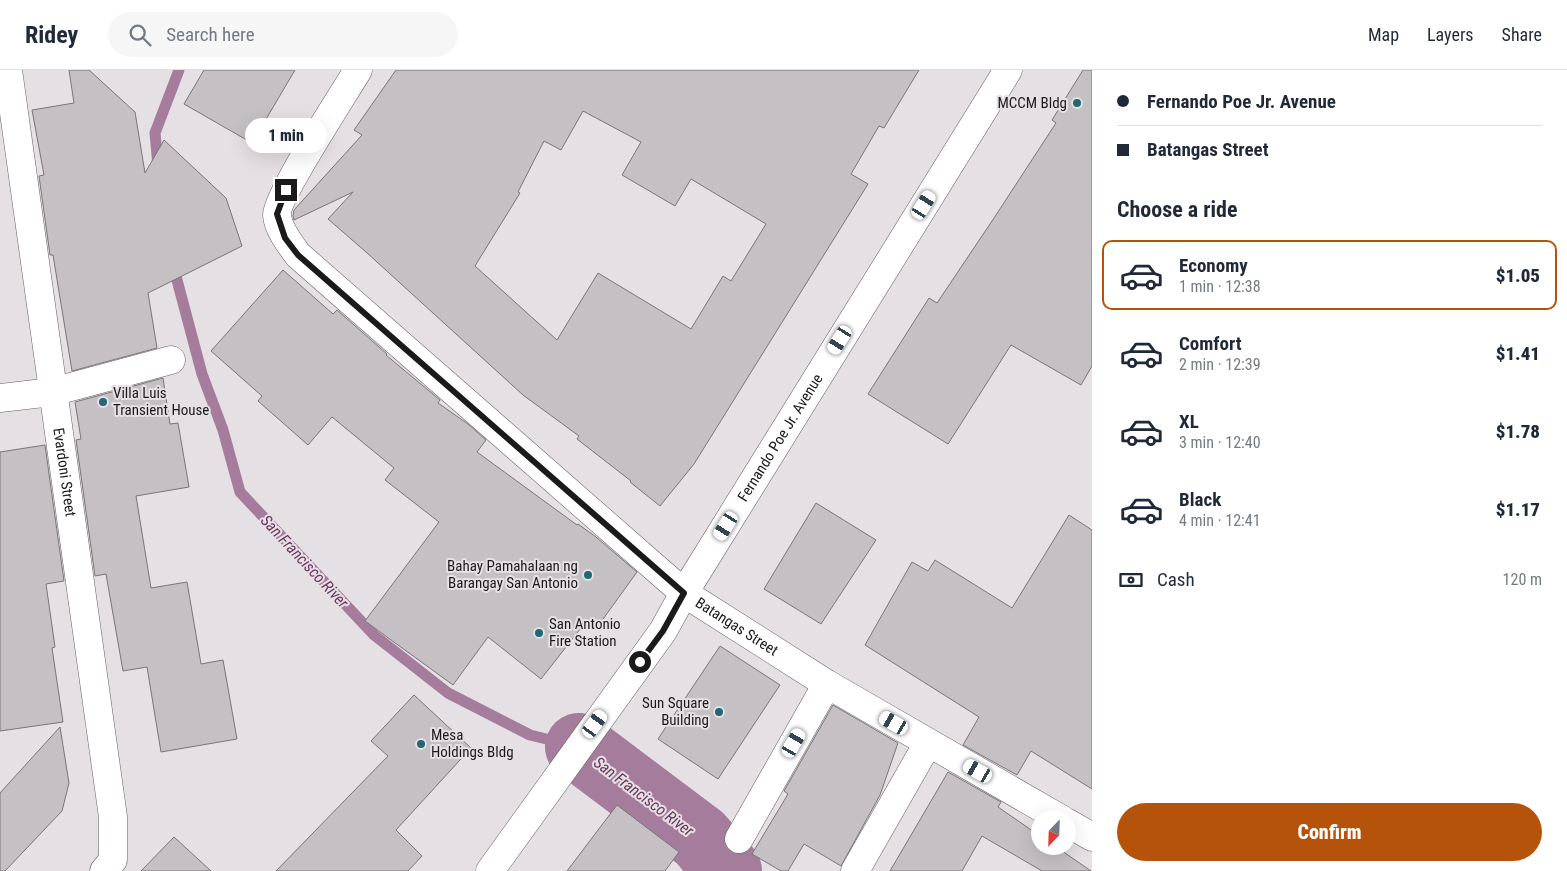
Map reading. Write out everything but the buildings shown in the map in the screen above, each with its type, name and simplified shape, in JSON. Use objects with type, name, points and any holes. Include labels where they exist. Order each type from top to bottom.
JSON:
[{"type":"street","name":"Evardoni Street","points":[[8,70],[113,817],[113,860],[104,871]]},
{"type":"street","name":"Batangas Street","points":[[358,70],[286,190],[277,214],[285,238],[298,255],[684,593],[827,684],[1045,810]]},
{"type":"street","name":"Fernando Poe Jr. Avenue","points":[[490,871],[663,631],[684,593],[1008,70]]},
{"type":"street","points":[[0,398],[52,392],[171,360]]},
{"type":"street","points":[[739,839],[827,684]]},
{"type":"street","points":[[854,871],[928,743]]},
{"type":"street","points":[[1076,828],[1092,837]]},
{"type":"waterway","name":"San Francisco River","points":[[158,166],[155,133],[179,70]]},
{"type":"waterway","name":"San Francisco River","points":[[173,265],[202,374],[223,430],[240,492],[374,635],[448,693],[530,735],[579,747]]},
{"type":"waterway","name":"San Francisco River","points":[[579,747],[700,838],[728,871]]},
{"type":"place","name":"MCCM Bldg","points":[[1077,103]]},
{"type":"place","name":"Villa Luis Transient House","points":[[103,402]]},
{"type":"place","name":"Bahay Pamahalaan ng Barangay San Antonio","points":[[588,575]]},
{"type":"place","name":"San Antonio Fire Station","points":[[539,633]]},
{"type":"place","name":"Sun Square Building","points":[[719,712]]},
{"type":"place","name":"Mesa Holdings Bldg","points":[[421,744]]},
{"type":"route","points":[[286,190],[277,214],[285,238],[298,255],[684,593],[663,631],[640,662]]}]
